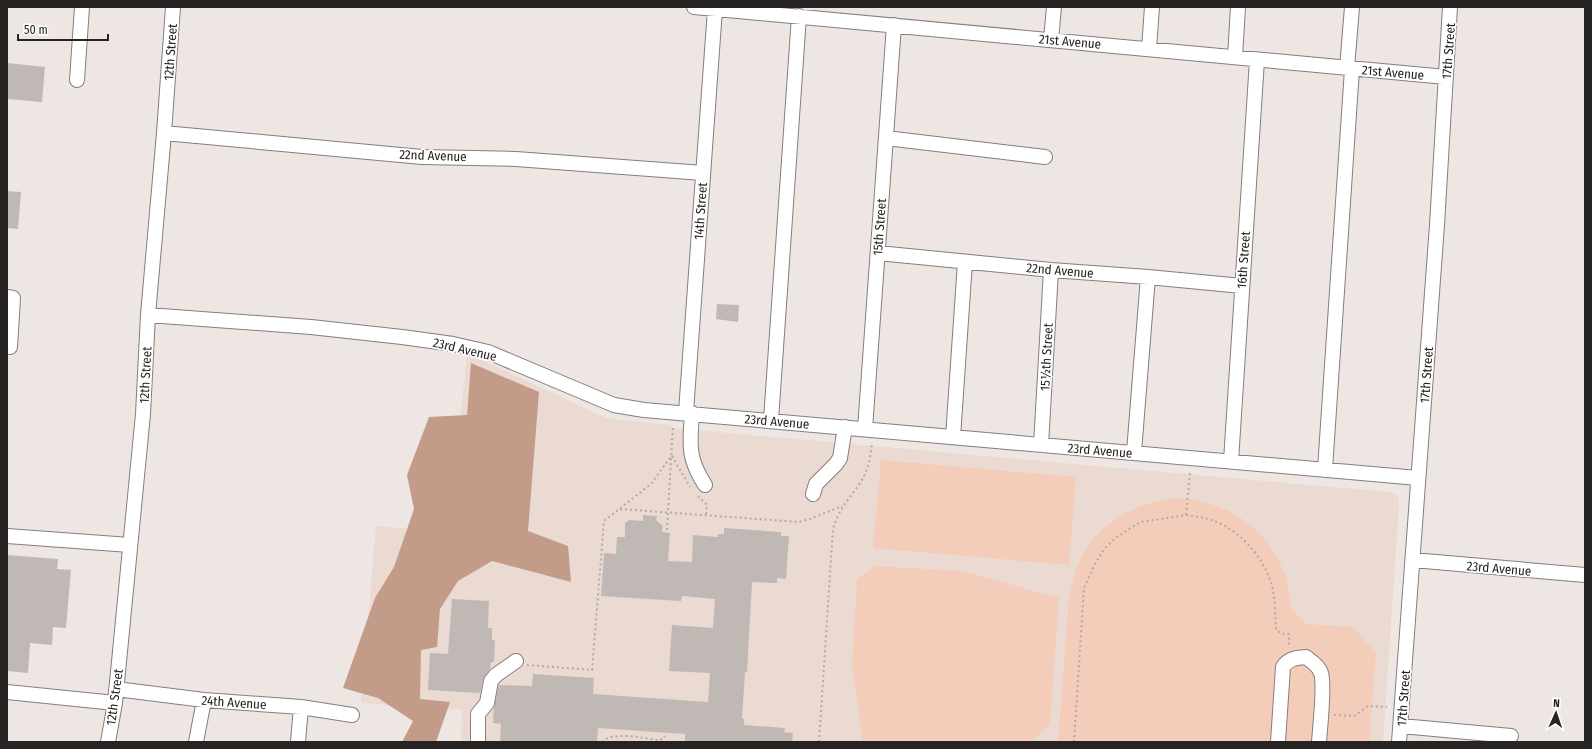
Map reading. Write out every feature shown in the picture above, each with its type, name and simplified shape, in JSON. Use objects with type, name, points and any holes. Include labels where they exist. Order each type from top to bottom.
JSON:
[{"type":"street","points":[[77,80],[82,7]]},
{"type":"street","name":"12th Street","points":[[108,742],[116,696],[143,414],[148,315],[164,133],[173,7]]},
{"type":"street","name":"21st Avenue","points":[[694,7],[807,14],[894,25],[1446,77]]},
{"type":"street","points":[[1051,40],[1054,7]]},
{"type":"street","points":[[1149,49],[1152,7]]},
{"type":"street","points":[[1235,57],[1238,7]]},
{"type":"street","points":[[1325,469],[1352,7]]},
{"type":"street","name":"17th Street","points":[[1400,742],[1437,225],[1450,7]]},
{"type":"street","name":"14th Street","points":[[705,485],[697,472],[690,452],[689,413],[703,173],[715,9]]},
{"type":"street","points":[[771,420],[807,14]]},
{"type":"street","name":"15th Street","points":[[865,429],[894,25]]},
{"type":"street","name":"16th Street","points":[[1231,461],[1257,60]]},
{"type":"street","name":"22nd Avenue","points":[[164,133],[422,157],[516,159],[703,173]]},
{"type":"street","points":[[886,138],[1045,157]]},
{"type":"street","name":"22nd Avenue","points":[[878,253],[1051,270],[1242,286]]},
{"type":"street","points":[[953,437],[965,262]]},
{"type":"street","name":"15½th Street","points":[[1041,444],[1051,270]]},
{"type":"street","points":[[1134,452],[1148,277]]},
{"type":"street","points":[[7,297],[13,298],[10,347],[7,346]]},
{"type":"street","name":"23rd Avenue","points":[[148,315],[319,328],[453,344],[488,352],[614,405],[644,410],[1418,478]]},
{"type":"street","points":[[813,494],[816,484],[840,458],[845,427]]},
{"type":"street","points":[[7,536],[130,545]]},
{"type":"street","name":"23rd Avenue","points":[[1413,560],[1585,575]]},
{"type":"street","points":[[1278,742],[1283,667],[1286,662],[1295,658],[1306,657],[1317,666],[1322,673],[1319,742]]},
{"type":"street","points":[[478,742],[478,714],[487,703],[491,681],[496,675],[516,661]]},
{"type":"street","name":"24th Avenue","points":[[7,692],[204,700],[301,707],[352,715]]},
{"type":"street","points":[[196,742],[204,700]]},
{"type":"street","points":[[298,742],[301,707]]},
{"type":"street","points":[[1401,726],[1512,736]]},
{"type":"path","points":[[667,530],[673,424]]},
{"type":"path","points":[[819,742],[833,529],[839,511],[860,483],[867,469],[870,460],[872,442]]},
{"type":"path","points":[[516,661],[529,666],[592,670],[604,521],[651,484],[672,455]]},
{"type":"path","points":[[1186,515],[1190,473]]},
{"type":"path","points":[[619,509],[799,522],[810,520],[843,506]]},
{"type":"path","points":[[1074,742],[1084,588],[1090,573],[1105,548],[1117,537],[1140,522],[1186,515],[1206,518],[1220,523],[1251,547],[1271,583],[1276,628],[1282,634],[1290,634],[1289,648]]},
{"type":"path","points":[[1320,714],[1354,716],[1368,706],[1388,707]]},
{"type":"path","points":[[602,742],[608,738],[616,736],[658,740],[663,739],[665,736]]},
{"type":"shaded area","points":[[467,353],[606,418],[612,419],[669,425],[672,428],[1388,492],[1395,494],[1398,496],[1399,504],[1383,742],[461,742],[462,710],[361,703],[376,526],[449,532]]},
{"type":"shaded area","points":[[471,363],[539,392],[528,531],[568,546],[571,582],[492,561],[458,581],[440,609],[437,647],[421,650],[420,699],[450,702],[436,742],[402,742],[413,721],[378,698],[343,688],[375,598],[394,567],[414,509],[407,475],[429,417],[467,415]]},
{"type":"shaded area","points":[[881,460],[1076,477],[1069,565],[873,548]]},
{"type":"shaded area","points":[[1177,498],[1195,500],[1228,511],[1256,529],[1277,556],[1287,582],[1291,607],[1295,613],[1306,624],[1353,627],[1376,653],[1369,742],[1058,742],[1069,597],[1079,562],[1093,540],[1113,521],[1151,503]]},
{"type":"shaded area","points":[[874,566],[963,571],[1059,598],[1050,725],[1031,742],[863,742],[852,665],[857,580]]},
{"type":"building","points":[[7,63],[45,67],[42,102],[7,99]]},
{"type":"building","points":[[7,191],[21,192],[18,229],[7,228]]},
{"type":"building","points":[[717,304],[739,305],[738,322],[716,319]]},
{"type":"building","points":[[643,515],[657,516],[656,520],[663,526],[662,532],[670,533],[668,561],[692,562],[693,535],[718,537],[718,534],[724,534],[724,528],[781,532],[781,536],[789,536],[786,579],[777,578],[777,583],[752,582],[747,672],[745,672],[742,718],[744,719],[744,725],[785,728],[784,732],[793,733],[792,742],[685,742],[685,734],[598,728],[597,742],[500,742],[501,724],[493,723],[494,707],[499,685],[532,686],[533,674],[594,678],[593,694],[708,702],[710,673],[669,671],[672,625],[713,628],[715,599],[682,596],[681,601],[601,596],[604,553],[616,554],[617,537],[625,537],[625,523],[629,520],[643,521]]},
{"type":"building","points":[[7,555],[58,559],[57,569],[71,570],[66,628],[53,627],[52,645],[30,643],[28,673],[7,671]]},
{"type":"building","points":[[452,599],[489,601],[488,628],[492,628],[492,640],[495,640],[494,662],[491,662],[490,669],[483,679],[480,693],[428,690],[430,653],[448,654]]}]
